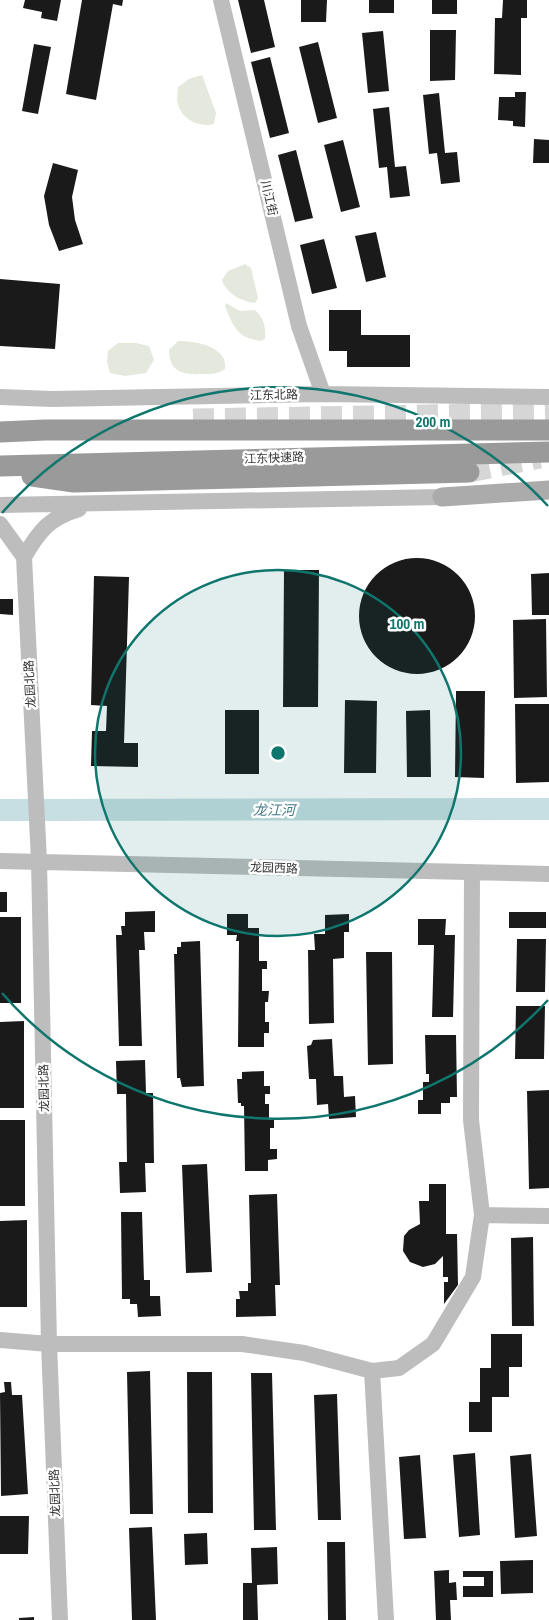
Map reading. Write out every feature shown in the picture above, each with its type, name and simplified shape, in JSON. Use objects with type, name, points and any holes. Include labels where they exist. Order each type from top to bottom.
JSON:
[{"type":"highway","points":[[0,419],[193,419]]},
{"type":"highway","points":[[0,432],[45,430],[549,430]]},
{"type":"highway","name":"江东快速路","points":[[0,466],[549,452]]},
{"type":"highway","points":[[0,471],[74,482],[469,472]]},
{"type":"main road","name":"川江街","points":[[221,0],[299,326],[322,394]]},
{"type":"main road","name":"江东北路","points":[[0,397],[52,399],[322,394],[549,397]]},
{"type":"main road","points":[[0,505],[442,497],[549,490]]},
{"type":"main road","points":[[0,524],[24,557],[39,532],[60,515],[97,504]]},
{"type":"main road","name":"龙园北路","points":[[24,557],[39,861],[49,1344],[60,1620]]},
{"type":"main road","name":"龙园西路","points":[[0,860],[472,874],[549,874]]},
{"type":"main road","points":[[0,1340],[49,1344],[242,1344],[304,1353],[372,1371],[399,1368],[433,1344],[473,1277],[482,1215],[471,1120],[472,874]]},
{"type":"main road","points":[[482,1215],[549,1216]]},
{"type":"main road","points":[[372,1371],[386,1620]]},
{"type":"shaded area","points":[[202,75],[216,113],[214,124],[209,125],[203,125],[187,118],[177,102],[178,87],[189,79]]},
{"type":"shaded area","points":[[245,264],[251,268],[258,298],[255,303],[235,296],[227,289],[222,280],[228,271]]},
{"type":"shaded area","points":[[226,303],[240,311],[255,310],[264,323],[265,339],[261,341],[241,334],[231,319],[225,306]]},
{"type":"shaded area","points":[[178,341],[193,342],[216,350],[225,361],[225,369],[217,373],[208,374],[189,374],[178,371],[171,363],[169,350]]},
{"type":"shaded area","points":[[118,343],[136,343],[149,346],[154,360],[146,373],[125,376],[110,373],[107,362],[108,351]]},
{"type":"building","points":[[25,0],[61,0],[57,21],[41,18],[42,12],[23,8]]},
{"type":"building","points":[[82,0],[123,0],[122,6],[113,4],[96,100],[66,94]]},
{"type":"building","points":[[238,0],[264,0],[275,47],[251,53]]},
{"type":"building","points":[[301,0],[327,0],[326,22],[301,22]]},
{"type":"building","points":[[369,0],[394,0],[394,13],[369,13]]},
{"type":"building","points":[[432,0],[457,0],[457,14],[432,14]]},
{"type":"building","points":[[503,0],[527,0],[527,18],[521,18],[521,75],[494,74],[495,18],[502,18]]},
{"type":"building","points":[[430,30],[456,30],[455,80],[430,81]]},
{"type":"building","points":[[383,31],[389,91],[368,93],[362,33]]},
{"type":"building","points":[[318,42],[337,118],[318,123],[299,47]]},
{"type":"building","points":[[34,44],[51,47],[38,114],[22,111]]},
{"type":"building","points":[[270,57],[289,133],[270,138],[251,62]]},
{"type":"building","points":[[515,92],[526,92],[525,127],[513,126],[513,121],[498,120],[499,97],[515,97]]},
{"type":"building","points":[[439,93],[445,153],[457,152],[460,182],[441,184],[437,153],[429,154],[423,95]]},
{"type":"building","points":[[389,107],[395,167],[406,166],[410,196],[390,198],[387,167],[379,168],[373,109]]},
{"type":"building","points":[[534,139],[549,140],[549,163],[533,163]]},
{"type":"building","points":[[343,140],[360,207],[341,212],[324,145]]},
{"type":"building","points":[[296,150],[313,218],[295,222],[278,155]]},
{"type":"building","points":[[53,163],[78,170],[72,197],[75,220],[83,244],[59,251],[49,225],[44,196]]},
{"type":"building","points":[[376,232],[386,277],[366,282],[355,236]]},
{"type":"building","points":[[324,239],[337,288],[312,294],[300,245]]},
{"type":"building","points":[[0,279],[60,284],[55,349],[0,346]]},
{"type":"building","points":[[329,310],[361,310],[361,335],[410,335],[410,367],[347,367],[347,351],[329,351]]},
{"type":"building","points":[[417,558],[439,562],[458,575],[471,594],[475,616],[471,638],[458,657],[439,670],[417,674],[395,670],[376,657],[363,638],[359,616],[363,594],[376,575],[395,562]]},
{"type":"building","points":[[284,570],[319,570],[318,707],[283,707]]},
{"type":"building","points":[[549,573],[549,615],[532,615],[531,574]]},
{"type":"building","points":[[94,576],[129,577],[124,743],[138,743],[138,767],[91,766],[92,731],[106,731],[107,706],[91,705]]},
{"type":"building","points":[[0,599],[13,599],[13,615],[0,614]]},
{"type":"building","points":[[546,619],[547,697],[514,698],[513,620]]},
{"type":"building","points":[[456,691],[485,691],[484,778],[455,777]]},
{"type":"building","points":[[345,700],[377,701],[376,773],[344,773]]},
{"type":"building","points":[[515,704],[549,704],[549,782],[516,783]]},
{"type":"building","points":[[225,710],[259,710],[259,774],[225,774]]},
{"type":"building","points":[[430,710],[431,777],[407,777],[406,711]]},
{"type":"building","points":[[0,892],[7,892],[7,912],[0,912]]},
{"type":"building","points":[[155,911],[155,932],[144,932],[145,950],[139,950],[142,1046],[119,1046],[116,935],[122,935],[121,926],[125,926],[125,912]]},
{"type":"building","points":[[509,912],[546,912],[546,928],[509,928]]},
{"type":"building","points":[[227,914],[248,914],[248,928],[259,928],[259,961],[267,961],[267,969],[262,969],[262,991],[269,991],[268,1002],[265,1002],[265,1022],[269,1022],[269,1033],[264,1033],[264,1047],[238,1047],[239,941],[236,941],[237,935],[227,935]]},
{"type":"building","points":[[349,914],[349,932],[344,932],[344,958],[333,959],[334,1023],[309,1024],[308,950],[315,950],[314,934],[325,934],[325,915]]},
{"type":"building","points":[[0,917],[21,917],[21,1003],[0,1003]]},
{"type":"building","points":[[418,919],[446,919],[445,935],[455,935],[453,1017],[432,1017],[434,945],[418,945]]},
{"type":"building","points":[[517,939],[546,939],[545,992],[516,992]]},
{"type":"building","points":[[200,941],[204,1086],[182,1087],[180,1078],[177,1078],[174,954],[177,954],[177,947],[181,947],[181,942]]},
{"type":"building","points":[[366,952],[392,952],[393,1064],[368,1065]]},
{"type":"building","points":[[516,1006],[545,1006],[544,1059],[515,1059]]},
{"type":"building","points":[[24,1021],[24,1108],[0,1108],[0,1022]]},
{"type":"building","points":[[425,1035],[456,1035],[457,1097],[450,1097],[450,1103],[441,1103],[441,1114],[418,1114],[418,1100],[423,1100],[423,1082],[429,1082],[429,1074],[426,1074]]},
{"type":"building","points":[[332,1039],[334,1076],[343,1076],[344,1097],[355,1096],[356,1117],[329,1119],[328,1104],[317,1105],[316,1079],[309,1079],[307,1046],[311,1045],[313,1040]]},
{"type":"building","points":[[145,1060],[146,1093],[153,1093],[154,1163],[145,1163],[146,1192],[120,1193],[119,1162],[127,1162],[126,1094],[117,1094],[116,1061]]},
{"type":"building","points":[[264,1071],[264,1086],[270,1086],[270,1094],[265,1094],[265,1104],[269,1104],[269,1120],[274,1120],[274,1128],[270,1128],[270,1149],[277,1149],[277,1159],[268,1160],[268,1171],[245,1171],[244,1106],[238,1103],[237,1079],[242,1079],[242,1072]]},
{"type":"building","points":[[549,1090],[549,1188],[529,1189],[527,1091]]},
{"type":"building","points":[[0,1120],[25,1120],[25,1206],[0,1206]]},
{"type":"building","points":[[207,1164],[212,1272],[186,1273],[182,1165]]},
{"type":"building","points":[[429,1184],[446,1184],[446,1234],[457,1234],[458,1285],[444,1304],[444,1282],[448,1282],[448,1277],[443,1277],[443,1256],[435,1264],[423,1267],[410,1262],[403,1251],[404,1236],[409,1230],[420,1224],[419,1201],[429,1201]]},
{"type":"building","points":[[277,1194],[280,1285],[275,1285],[276,1316],[236,1317],[236,1299],[240,1299],[239,1291],[248,1291],[248,1283],[251,1283],[249,1195]]},
{"type":"building","points":[[121,1212],[142,1212],[144,1280],[150,1280],[150,1296],[160,1296],[161,1316],[138,1317],[137,1304],[130,1304],[130,1299],[122,1299]]},
{"type":"building","points":[[27,1220],[27,1307],[0,1307],[0,1221]]},
{"type":"building","points":[[533,1237],[534,1326],[512,1326],[511,1238]]},
{"type":"building","points":[[491,1334],[522,1334],[522,1367],[509,1367],[509,1397],[492,1397],[492,1432],[469,1432],[469,1402],[480,1402],[480,1368],[491,1368]]},
{"type":"building","points":[[150,1371],[153,1514],[130,1514],[127,1372]]},
{"type":"building","points":[[187,1372],[212,1372],[213,1513],[188,1513]]},
{"type":"building","points":[[251,1373],[272,1373],[276,1530],[254,1530]]},
{"type":"building","points":[[4,1382],[11,1382],[12,1395],[22,1395],[28,1494],[1,1496],[0,1393],[5,1392]]},
{"type":"building","points":[[337,1394],[341,1520],[318,1520],[314,1395]]},
{"type":"building","points":[[475,1453],[480,1535],[459,1537],[453,1455]]},
{"type":"building","points":[[531,1454],[537,1536],[515,1538],[510,1456]]},
{"type":"building","points":[[420,1455],[426,1538],[404,1539],[399,1457]]},
{"type":"building","points":[[0,1516],[29,1516],[28,1554],[0,1554]]},
{"type":"building","points":[[152,1527],[156,1620],[132,1620],[129,1528]]},
{"type":"building","points":[[207,1533],[208,1564],[185,1565],[184,1534]]},
{"type":"building","points":[[327,1542],[345,1542],[346,1620],[328,1620]]},
{"type":"building","points":[[277,1547],[278,1584],[257,1585],[258,1620],[243,1620],[243,1583],[252,1583],[251,1548]]},
{"type":"building","points":[[533,1560],[533,1593],[501,1594],[500,1561]]},
{"type":"building","points":[[449,1570],[449,1583],[456,1582],[457,1600],[450,1600],[451,1620],[436,1620],[434,1571]]},
{"type":"building","points":[[463,1571],[493,1571],[493,1597],[463,1597],[463,1586],[484,1586],[484,1577],[463,1577]]},
{"type":"building","points":[[34,1617],[34,1620],[19,1620],[19,1618]]},
{"type":"waterway","name":"龙江河","points":[[0,810],[549,809]]},
{"type":"tunnel","points":[[193,419],[549,413]]},
{"type":"tunnel","points":[[469,472],[540,458]]}]
